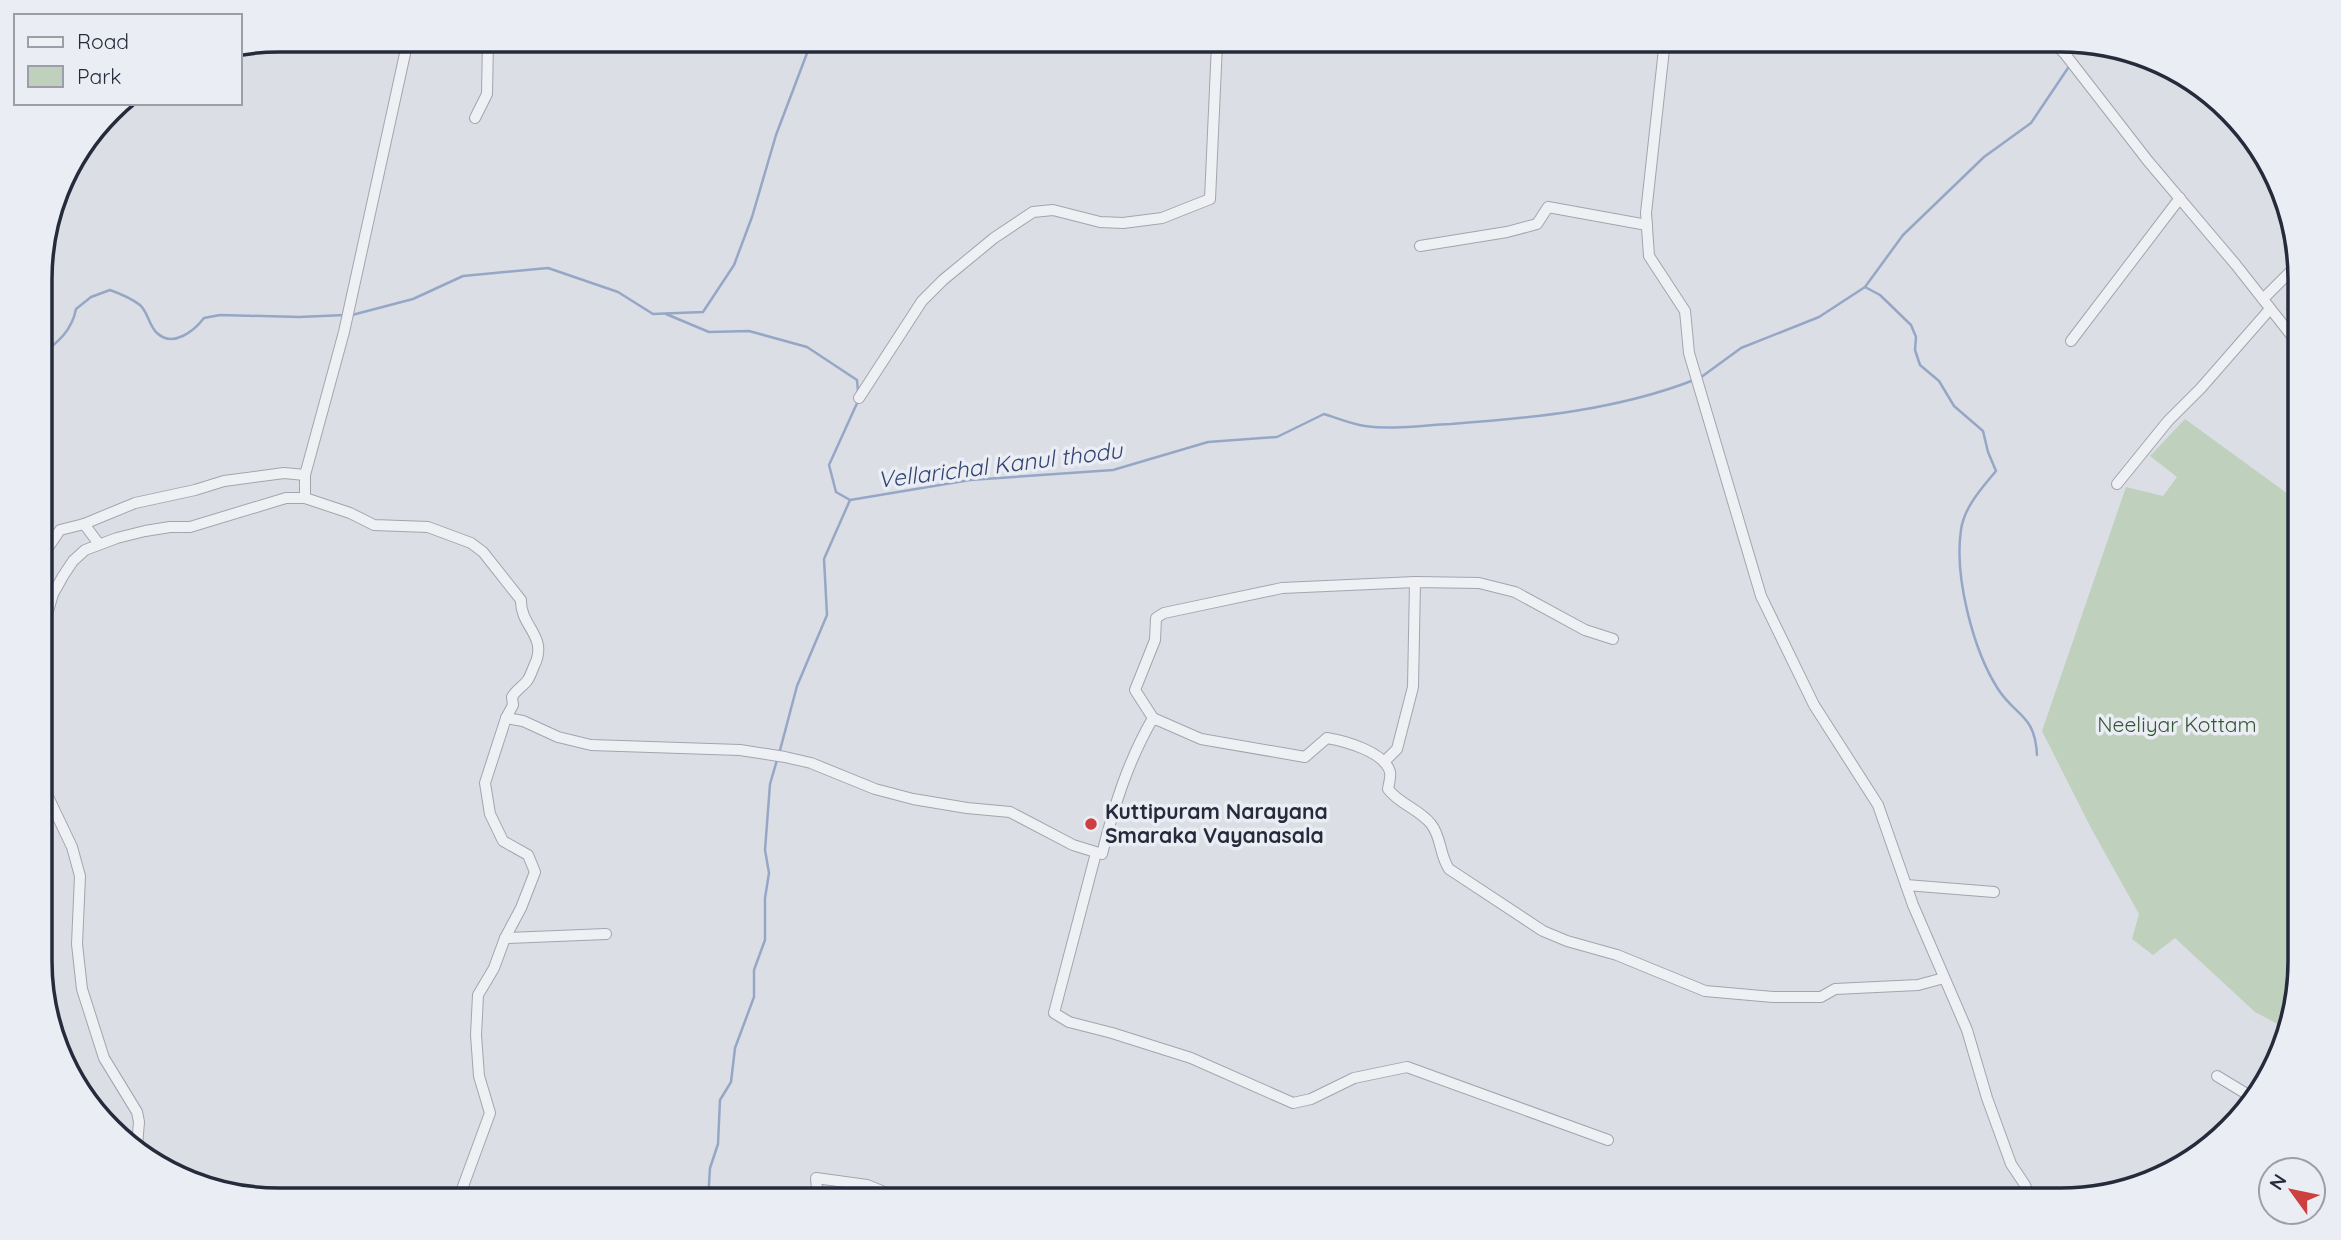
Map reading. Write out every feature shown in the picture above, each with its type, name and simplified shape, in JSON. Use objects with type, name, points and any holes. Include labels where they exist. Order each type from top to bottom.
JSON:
[{"type":"street","points":[[305,498],[305,475],[349,309],[405,52]]},
{"type":"street","points":[[475,118],[487,94],[488,52]]},
{"type":"street","points":[[859,398],[922,301],[994,238],[1033,212],[1054,210],[1100,222],[1124,223],[1162,218],[1210,199],[1219,52]]},
{"type":"street","points":[[1664,52],[1646,213],[1649,256],[1685,311],[1693,369],[1761,596],[1814,705],[1878,805],[1906,885],[1966,1030],[2011,1164],[2026,1187]]},
{"type":"street","points":[[2063,52],[2148,161],[2288,331]]},
{"type":"street","points":[[2071,341],[2180,198]]},
{"type":"street","points":[[1420,246],[1507,232],[1537,224],[1548,207],[1647,225]]},
{"type":"street","points":[[2117,484],[2168,421],[2201,388],[2288,277]]},
{"type":"street","points":[[53,542],[61,530],[84,524],[135,503],[224,481],[284,473],[305,475]]},
{"type":"street","points":[[53,596],[73,561],[85,550],[99,544],[158,529],[190,527],[286,498],[305,498],[350,513],[374,525],[428,527],[471,543],[483,551],[521,600],[520,612],[540,643],[537,661],[527,681],[512,696],[513,705],[485,783],[490,814],[503,841],[528,855],[535,872],[494,968],[478,995],[476,1035],[479,1076],[490,1113],[462,1188]]},
{"type":"street","points":[[84,524],[99,544]]},
{"type":"street","points":[[1614,639],[1585,630],[1515,592],[1479,583],[1415,582],[1282,588],[1164,612],[1156,618],[1155,639],[1135,690],[1153,718],[1201,738],[1305,757],[1327,738],[1367,750],[1384,762],[1390,772],[1388,789],[1395,798],[1430,822],[1439,838],[1441,858],[1449,869],[1520,917],[1567,941],[1616,955],[1705,990],[1773,997],[1821,996],[1835,989],[1918,985],[1945,980]]},
{"type":"street","points":[[1384,762],[1397,749],[1413,687],[1415,582]]},
{"type":"street","points":[[506,719],[523,721],[558,737],[591,745],[740,750],[785,757],[821,767],[874,789],[913,799],[1010,812],[1073,845],[1102,854],[1128,767],[1153,718]]},
{"type":"street","points":[[52,805],[72,846],[80,876],[77,944],[82,989],[104,1058],[136,1112],[139,1122],[138,1138]]},
{"type":"street","points":[[1096,853],[1054,1013],[1069,1022],[1191,1058],[1293,1103],[1311,1100],[1354,1078],[1407,1066],[1608,1140]]},
{"type":"street","points":[[1906,885],[1994,892]]},
{"type":"street","points":[[505,938],[606,934]]},
{"type":"street","points":[[2217,1076],[2245,1093]]},
{"type":"street","points":[[817,1188],[817,1178],[874,1188]]},
{"type":"green space","name":"Neeliyar Kottam","points":[[2185,419],[2288,494],[2288,960],[2287,990],[2279,1025],[2255,1012],[2175,938],[2153,955],[2132,939],[2139,914],[2091,828],[2042,731],[2126,487],[2163,496],[2177,477],[2150,456]]},
{"type":"waterway","name":"Vellarichal Kanul thodu","points":[[352,315],[413,299],[463,276],[548,268],[618,292],[653,314],[703,312],[734,265],[752,217],[776,135],[807,52]]},
{"type":"waterway","name":"Vellarichal Kanul thodu","points":[[1700,378],[1741,348],[1819,317],[1865,287],[1903,235],[1984,157],[2031,123],[2070,65]]},
{"type":"waterway","points":[[1865,287],[1880,295],[1911,325],[1916,337],[1915,350],[1920,365],[1939,381],[1954,406],[1983,431],[1996,471],[1974,498],[1963,522],[1960,548],[1963,590],[1973,634],[1989,673],[2005,698],[2029,723],[2037,755]]},
{"type":"waterway","name":"Vellarichal Kanul thodu","points":[[53,345],[71,323],[76,309],[91,297],[110,290],[140,305],[154,330],[170,339],[183,336],[204,318],[220,315],[345,315]]},
{"type":"waterway","name":"Vellarichal Kanul thodu","points":[[666,314],[709,332],[749,331],[807,347],[857,380],[858,391]]},
{"type":"waterway","name":"Vellarichal Kanul thodu","points":[[858,401],[829,465],[836,492],[850,500],[970,480],[1113,470],[1208,442],[1277,437],[1324,414],[1360,425],[1386,428],[1513,419],[1605,406],[1694,380]]},
{"type":"waterway","points":[[779,754],[797,686],[827,615],[824,559],[850,500]]},
{"type":"waterway","points":[[709,1188],[710,1168],[718,1144],[720,1100],[731,1082],[735,1048],[754,997],[754,970],[765,940],[765,898],[769,873],[765,850],[770,784],[777,760]]},
{"type":"place","name":"Kuttipuram Narayana Smaraka Vayanasala","points":[[1091,824]]}]
